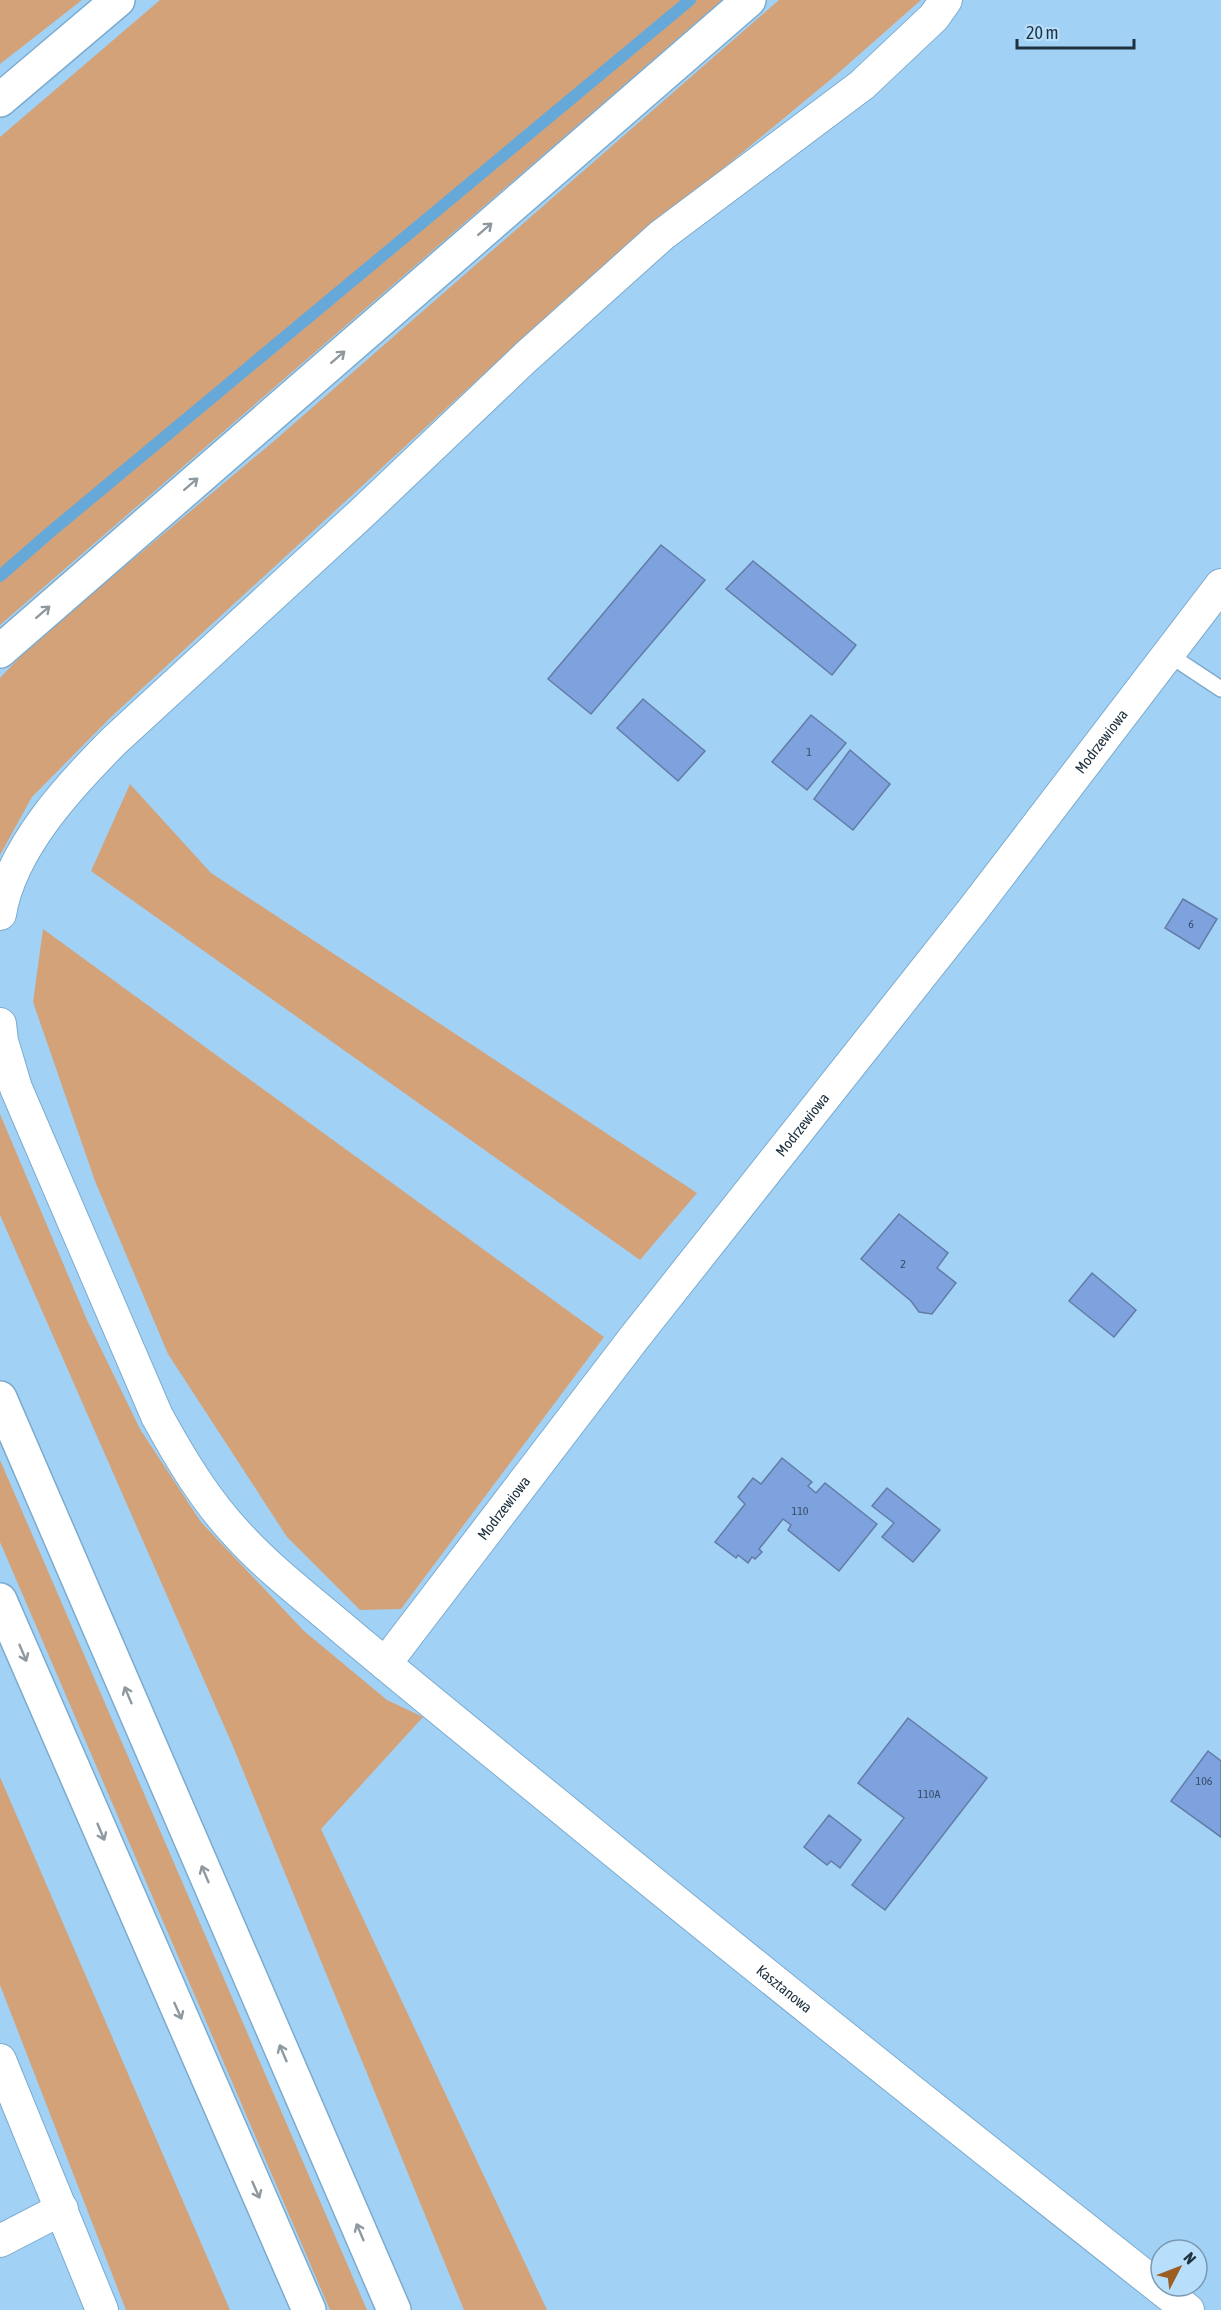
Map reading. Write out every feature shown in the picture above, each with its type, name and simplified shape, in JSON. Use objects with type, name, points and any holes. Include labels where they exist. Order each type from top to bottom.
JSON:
[{"type":"main road","points":[[0,100],[118,0]]},
{"type":"main road","points":[[0,651],[749,0]]},
{"type":"main road","points":[[0,1398],[394,2310]]},
{"type":"main road","points":[[0,1600],[309,2310]]},
{"type":"street","points":[[0,914],[16,867],[53,807],[78,777],[115,740],[362,513],[526,357],[662,235],[862,85],[934,17],[946,0]]},
{"type":"street","name":"Modrzewiowa","points":[[385,1664],[641,1329],[972,911],[1221,585]]},
{"type":"street","name":"Kasztanowa","points":[[0,1024],[2,1041],[15,1088],[153,1408],[180,1458],[210,1502],[238,1536],[385,1664],[912,2093],[1188,2310]]},
{"type":"street","points":[[0,2060],[102,2310]]},
{"type":"street","points":[[0,2241],[62,2209]]},
{"type":"lane","points":[[1168,654],[1221,689]]},
{"type":"shaded area","points":[[0,0],[82,0],[0,64]]},
{"type":"shaded area","points":[[160,0],[722,0],[0,625],[0,137]]},
{"type":"shaded area","points":[[779,0],[921,0],[836,75],[563,301],[111,717],[32,797],[0,855],[0,678],[31,645],[274,441]]},
{"type":"shaded area","points":[[130,784],[211,873],[697,1193],[640,1260],[91,871]]},
{"type":"shaded area","points":[[43,929],[604,1337],[401,1609],[360,1610],[287,1537],[168,1354],[95,1181],[33,1002]]},
{"type":"shaded area","points":[[0,1114],[87,1320],[140,1429],[201,1522],[304,1631],[387,1700],[423,1717],[321,1829],[547,2310],[464,2310],[232,1744],[0,1215]]},
{"type":"shaded area","points":[[0,1460],[367,2310],[330,2310],[0,1542]]},
{"type":"shaded area","points":[[0,1777],[230,2310],[126,2310],[0,1985]]},
{"type":"building","points":[[661,545],[705,580],[591,714],[548,679]]},
{"type":"building","points":[[753,561],[856,645],[832,675],[726,589]]},
{"type":"building","points":[[643,699],[705,751],[678,781],[617,728]]},
{"type":"building","points":[[811,715],[846,743],[807,790],[772,762]]},
{"type":"building","points":[[850,750],[890,784],[853,830],[814,799]]},
{"type":"building","points":[[1183,899],[1217,919],[1199,949],[1165,928]]},
{"type":"building","points":[[899,1214],[948,1253],[937,1268],[956,1283],[932,1314],[919,1312],[911,1301],[861,1259]]},
{"type":"building","points":[[1092,1273],[1136,1310],[1114,1337],[1069,1301]]},
{"type":"building","points":[[782,1458],[812,1482],[808,1486],[816,1493],[825,1483],[877,1524],[839,1571],[788,1530],[791,1525],[783,1519],[759,1549],[762,1552],[755,1559],[752,1557],[748,1563],[738,1555],[736,1558],[715,1542],[745,1504],[738,1497],[753,1478],[761,1484]]},
{"type":"building","points":[[887,1488],[940,1530],[913,1562],[882,1537],[894,1523],[872,1506]]},
{"type":"building","points":[[908,1718],[987,1778],[885,1910],[852,1885],[904,1818],[858,1783]]},
{"type":"building","points":[[1208,1751],[1221,1761],[1221,1837],[1171,1801]]},
{"type":"building","points":[[829,1815],[861,1840],[840,1868],[831,1861],[827,1865],[804,1847]]},
{"type":"waterway","points":[[0,576],[690,0]]}]
